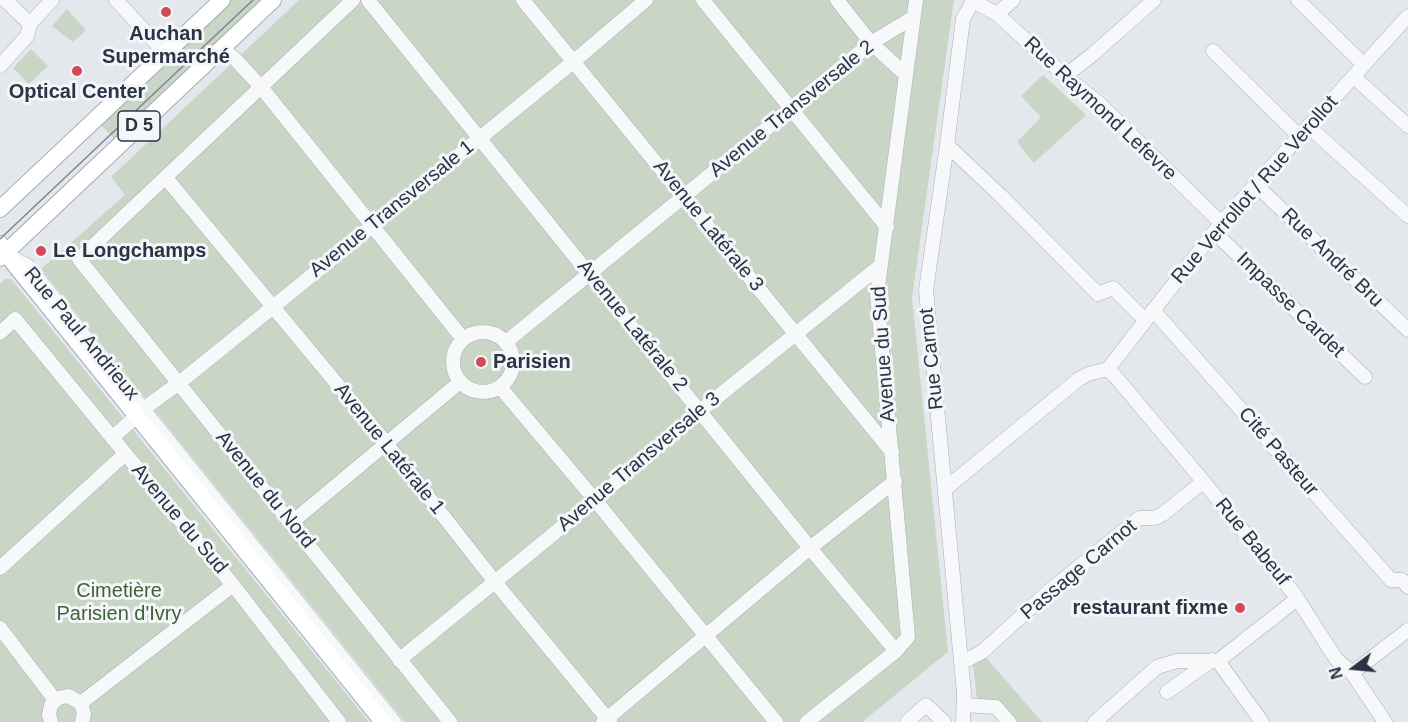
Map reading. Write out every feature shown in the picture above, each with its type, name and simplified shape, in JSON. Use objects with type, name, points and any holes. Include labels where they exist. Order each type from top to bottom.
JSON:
[{"type":"main road","name":"D 5","points":[[0,209],[222,0]]},
{"type":"main road","name":"D 5","points":[[2,251],[273,0]]},
{"type":"main road","name":"Rue Paul Andrieux","points":[[2,251],[141,413],[383,722]]},
{"type":"street","points":[[5,0],[30,24]]},
{"type":"street","points":[[0,66],[27,36],[30,24],[52,0]]},
{"type":"street","points":[[116,0],[166,54]]},
{"type":"street","points":[[166,178],[353,0]]},
{"type":"street","name":"Avenue Latérale 2","points":[[368,0],[810,548],[896,651]]},
{"type":"street","name":"Avenue Latérale 3","points":[[523,0],[892,452]]},
{"type":"street","name":"Avenue Transversale 1","points":[[112,438],[646,0]]},
{"type":"street","points":[[703,0],[887,227]]},
{"type":"street","points":[[837,0],[872,43],[906,75]]},
{"type":"street","name":"Avenue du Sud","points":[[896,651],[908,637],[877,294],[916,0]]},
{"type":"street","points":[[997,14],[1013,0]]},
{"type":"street","points":[[1065,76],[1154,0]]},
{"type":"street","points":[[1298,0],[1364,66]]},
{"type":"street","name":"Rue Raymond Lefevre","points":[[973,1],[997,14],[1065,76],[1100,104],[1217,228]]},
{"type":"street","name":"Rue Carnot","points":[[963,722],[961,663],[926,290],[963,19],[973,1]]},
{"type":"street","name":"Rue Verrollot / Rue Verollot","points":[[1108,369],[1217,228],[1408,16]]},
{"type":"street","name":"Avenue Transversale 2","points":[[506,342],[872,43],[914,17]]},
{"type":"street","points":[[222,48],[261,87],[463,339]]},
{"type":"street","points":[[1213,51],[1305,132],[1408,216]]},
{"type":"street","points":[[1354,77],[1408,126]]},
{"type":"street","name":"Cité Pasteur","points":[[947,145],[1098,294],[1113,288],[1149,315],[1391,580],[1402,580],[1408,586]]},
{"type":"street","name":"Avenue du Nord","points":[[166,178],[79,259],[450,722]]},
{"type":"street","name":"Avenue Latérale 1","points":[[166,178],[386,443],[606,721]]},
{"type":"street","name":"Rue André Bru","points":[[1257,186],[1408,330]]},
{"type":"street","name":"Impasse Cardet","points":[[1217,228],[1365,377]]},
{"type":"street","name":"Avenue Transversale 3","points":[[399,660],[700,411],[880,266]]},
{"type":"street","name":"Avenue du Sud","points":[[0,333],[15,319],[233,585],[340,722]]},
{"type":"street","points":[[480,331],[499,336],[506,342],[511,351],[512,371],[500,387],[484,392],[467,388],[460,382],[452,365],[456,346],[463,339],[480,331]]},
{"type":"street","points":[[945,489],[1079,379],[1108,369]]},
{"type":"street","name":"Rue Babeuf","points":[[1108,369],[1203,481],[1297,599],[1336,659],[1352,673],[1385,722]]},
{"type":"street","points":[[291,523],[460,382]]},
{"type":"street","points":[[500,387],[776,722]]},
{"type":"street","name":"Rue Paul Andrieux","points":[[141,413],[394,722]]},
{"type":"street","points":[[0,568],[125,454]]},
{"type":"street","points":[[606,721],[810,548],[895,481]]},
{"type":"street","name":"Passage Carnot","points":[[961,663],[982,652],[1048,592],[1138,518],[1155,518],[1163,514],[1199,485]]},
{"type":"street","points":[[81,703],[233,585]]},
{"type":"street","points":[[1167,692],[1215,660],[1297,599]]},
{"type":"street","points":[[0,628],[55,700]]},
{"type":"street","points":[[1352,673],[1408,630]]},
{"type":"street","points":[[807,722],[896,651]]},
{"type":"street","points":[[1095,722],[1157,667],[1177,661],[1215,660]]},
{"type":"street","points":[[1215,660],[1262,722]]},
{"type":"street","points":[[51,722],[49,710],[55,700],[68,696],[81,703],[84,714],[82,722]]},
{"type":"street","points":[[907,722],[926,705],[944,722]]},
{"type":"street","points":[[964,705],[996,707],[1009,722]]},
{"type":"green space","points":[[230,0],[267,0],[117,142],[99,123]]},
{"type":"green space","points":[[299,0],[954,0],[912,298],[948,652],[862,722],[405,722],[41,269],[125,195],[111,177]]},
{"type":"green space","points":[[67,9],[86,30],[73,42],[52,26]]},
{"type":"green space","points":[[31,49],[48,66],[29,84],[13,68]]},
{"type":"green space","points":[[1043,75],[1086,115],[1034,163],[1017,142],[1041,117],[1021,96]]},
{"type":"green space","name":"Cimetière Parisien d'Ivry","points":[[5,279],[11,279],[369,722],[0,722],[0,284]]},
{"type":"green space","points":[[983,654],[1042,722],[1018,722],[1000,701],[977,699],[972,658]]},
{"type":"tram line","points":[[0,239],[253,0]]},
{"type":"place","name":"Auchan Supermarché","points":[[166,12]]},
{"type":"place","name":"Optical Center","points":[[77,71]]},
{"type":"place","name":"Le Longchamps","points":[[41,251]]},
{"type":"place","name":"Parisien","points":[[481,362]]},
{"type":"place","name":"restaurant fixme","points":[[1240,608]]}]
